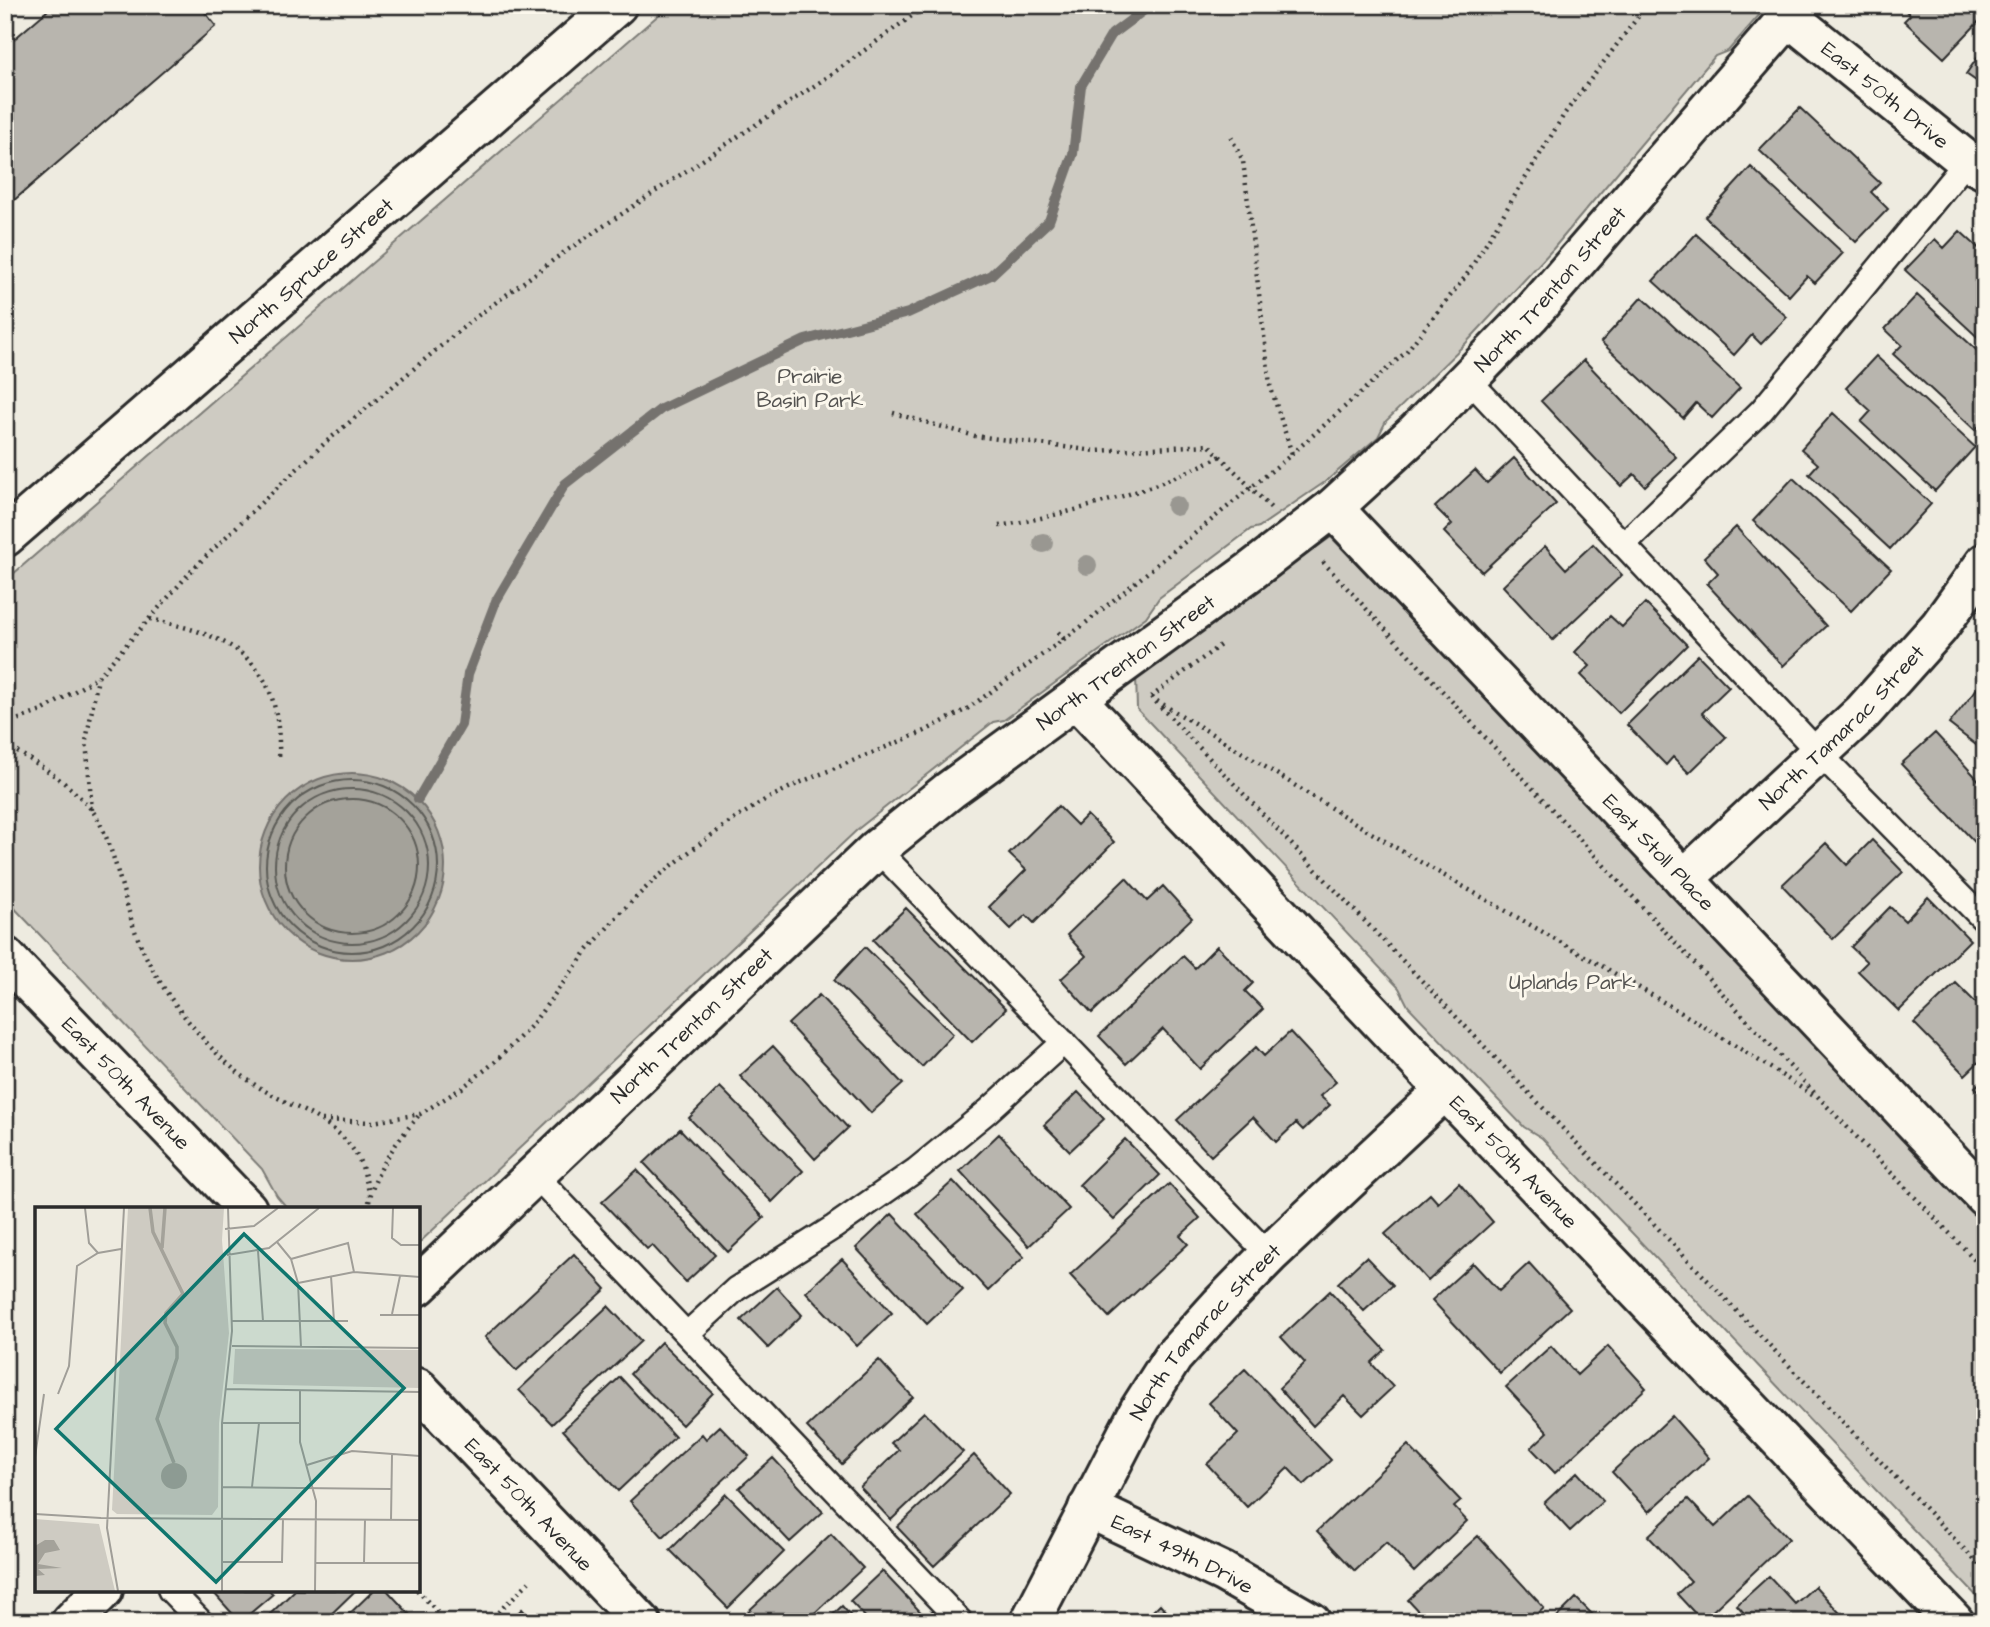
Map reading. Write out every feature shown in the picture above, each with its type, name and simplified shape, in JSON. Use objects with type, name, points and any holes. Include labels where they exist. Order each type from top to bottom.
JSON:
[{"type":"street","name":"North Spruce Street","points":[[5,537],[617,5]]},
{"type":"street","name":"East 50th Drive","points":[[1794,11],[1976,166]]},
{"type":"street","name":"North Trenton Street","points":[[420,1284],[877,849],[950,790],[1297,536],[1333,508],[1416,432],[1530,315],[1794,11]]},
{"type":"street","name":"East Stoll Place","points":[[1333,508],[1985,1197]]},
{"type":"street","name":"North Tamarac Street","points":[[1684,879],[1863,712],[1930,636],[1985,563]]},
{"type":"street","name":"East 50th Avenue","points":[[1076,699],[1445,1090],[1954,1622]]},
{"type":"street","name":"East 50th Avenue","points":[[5,957],[245,1207]]},
{"type":"street","name":"North Tamarac Street","points":[[1030,1622],[1140,1409],[1173,1357],[1269,1255],[1445,1090]]},
{"type":"street","name":"East 50th Avenue","points":[[420,1390],[641,1622]]},
{"type":"street","name":"East 49th Drive","points":[[1088,1508],[1223,1572],[1311,1622]]},
{"type":"street","points":[[71,1622],[101,1592]]},
{"type":"lane","points":[[1623,545],[1762,410],[1976,166]]},
{"type":"lane","points":[[1468,379],[1819,753],[1984,918]]},
{"type":"lane","points":[[877,849],[1269,1255]]},
{"type":"lane","points":[[688,1333],[736,1289],[834,1227],[916,1170],[988,1111],[1064,1042]]},
{"type":"lane","points":[[536,1175],[961,1622]]},
{"type":"lane","points":[[172,1592],[201,1622]]},
{"type":"path","points":[[5,724],[42,711],[98,677],[193,569],[326,442],[472,320],[563,253],[829,76],[927,5]]},
{"type":"path","points":[[368,1207],[370,1195],[390,1153],[420,1114],[462,1088],[495,1062],[531,1026],[587,951],[654,880],[724,826],[763,801],[799,783],[925,731],[967,709],[1064,639],[1251,488],[1406,352],[1466,276],[1565,113],[1647,5]]},
{"type":"path","points":[[1231,137],[1243,161],[1270,385],[1292,454]]},
{"type":"path","points":[[893,413],[975,436],[1096,451],[1209,444],[1822,1101],[1985,1270]]},
{"type":"path","points":[[999,526],[1074,511],[1115,499],[1165,481],[1221,456]]},
{"type":"path","points":[[149,618],[219,638],[238,649],[256,668],[270,690],[278,714],[279,760]]},
{"type":"path","points":[[1058,632],[1064,639]]},
{"type":"path","points":[[98,677],[86,741],[92,810],[115,864],[135,930],[150,962],[170,997],[223,1060],[256,1086],[322,1120],[346,1140],[362,1166],[370,1195]]},
{"type":"path","points":[[1822,1101],[1744,1049],[1402,851],[1151,697],[1985,1572]]},
{"type":"path","points":[[5,745],[60,779],[92,810]]},
{"type":"path","points":[[322,1120],[373,1122],[420,1114]]},
{"type":"path","points":[[488,1622],[529,1582]]},
{"type":"path","points":[[418,1592],[447,1622]]},
{"type":"green space","name":"Prairie Basin Park","points":[[670,5],[1768,5],[1728,51],[1715,56],[1553,249],[1466,343],[1386,421],[1378,437],[1325,482],[1259,527],[1251,529],[1159,598],[1146,617],[1004,720],[993,722],[858,829],[420,1242],[420,1207],[286,1207],[262,1169],[5,898],[5,581]]},
{"type":"green space","name":"Uplands Park","points":[[1331,537],[1985,1217],[1985,1605],[1542,1138],[1524,1127],[1408,1006],[1399,988],[1137,709],[1136,676]]},
{"type":"water","points":[[352,773],[388,780],[418,800],[438,830],[445,866],[438,902],[418,932],[388,952],[352,959],[316,952],[286,932],[266,902],[259,866],[266,830],[286,800],[316,780]]},
{"type":"building","points":[[42,5],[199,5],[216,26],[5,208],[5,47],[47,11]]},
{"type":"building","points":[[1900,5],[1985,5],[1985,15],[1944,58],[1904,21],[1910,15]]},
{"type":"building","points":[[1985,47],[1985,87],[1966,74]]},
{"type":"building","points":[[1800,108],[1880,183],[1871,192],[1888,209],[1856,242],[1759,150]]},
{"type":"building","points":[[1751,167],[1843,253],[1815,283],[1807,276],[1789,296],[1705,217]]},
{"type":"building","points":[[1960,231],[1985,254],[1985,344],[1905,270],[1935,239],[1944,248]]},
{"type":"building","points":[[1696,234],[1787,317],[1761,344],[1752,335],[1734,355],[1653,281]]},
{"type":"building","points":[[1917,295],[1985,358],[1985,420],[1975,430],[1893,354],[1902,345],[1885,329]]},
{"type":"building","points":[[1642,297],[1740,388],[1712,418],[1696,403],[1683,418],[1601,342]]},
{"type":"building","points":[[1876,356],[1975,447],[1935,491],[1861,422],[1871,411],[1846,388]]},
{"type":"building","points":[[1584,360],[1676,457],[1645,486],[1634,474],[1621,486],[1541,401]]},
{"type":"building","points":[[1833,413],[1931,504],[1890,549],[1809,474],[1818,464],[1801,449]]},
{"type":"building","points":[[1514,458],[1556,504],[1482,572],[1444,532],[1452,524],[1435,507],[1475,470],[1487,483]]},
{"type":"building","points":[[1793,478],[1891,569],[1851,611],[1753,521]]},
{"type":"building","points":[[1736,527],[1826,626],[1783,666],[1707,584],[1718,573],[1704,557]]},
{"type":"building","points":[[1593,544],[1622,575],[1553,640],[1503,586],[1545,546],[1566,569]]},
{"type":"building","points":[[1645,603],[1687,645],[1619,713],[1581,675],[1590,666],[1575,652],[1610,616],[1622,627]]},
{"type":"building","points":[[1698,655],[1729,687],[1702,713],[1726,737],[1689,773],[1673,757],[1666,765],[1627,725]]},
{"type":"building","points":[[1983,681],[1985,682],[1985,752],[1949,724]]},
{"type":"building","points":[[1935,733],[1985,787],[1985,853],[1901,764]]},
{"type":"building","points":[[1058,806],[1077,825],[1087,815],[1114,842],[1034,923],[1026,915],[1011,929],[989,907],[1026,870],[1009,854]]},
{"type":"building","points":[[1872,840],[1903,872],[1833,939],[1782,885],[1826,843],[1847,865]]},
{"type":"building","points":[[1126,878],[1147,901],[1163,886],[1192,918],[1092,1013],[1061,979],[1086,956],[1067,935]]},
{"type":"building","points":[[1928,897],[1970,940],[1899,1011],[1858,971],[1867,962],[1851,947],[1890,907],[1905,921]]},
{"type":"building","points":[[906,908],[1006,1009],[972,1042],[873,940]]},
{"type":"building","points":[[1217,946],[1253,983],[1245,991],[1263,1009],[1200,1069],[1163,1029],[1126,1064],[1099,1036],[1183,956],[1195,968]]},
{"type":"building","points":[[865,947],[953,1034],[922,1067],[834,980]]},
{"type":"building","points":[[1956,983],[1976,1003],[1985,994],[1985,1056],[1965,1075],[1914,1023]]},
{"type":"building","points":[[819,995],[903,1084],[871,1113],[788,1024]]},
{"type":"building","points":[[1290,1032],[1336,1082],[1320,1096],[1330,1105],[1303,1130],[1296,1123],[1276,1142],[1253,1117],[1211,1156],[1177,1120],[1256,1047],[1264,1056]]},
{"type":"building","points":[[773,1046],[848,1128],[815,1159],[740,1076]]},
{"type":"building","points":[[1985,1078],[1985,1098],[1975,1087]]},
{"type":"building","points":[[720,1087],[803,1171],[772,1202],[689,1118]]},
{"type":"building","points":[[1078,1092],[1104,1119],[1070,1151],[1044,1125]]},
{"type":"building","points":[[680,1129],[764,1218],[728,1252],[644,1163]]},
{"type":"building","points":[[999,1134],[1069,1209],[1029,1246],[960,1171]]},
{"type":"building","points":[[1125,1139],[1160,1175],[1114,1220],[1079,1185]]},
{"type":"building","points":[[637,1170],[715,1255],[686,1282],[652,1245],[647,1249],[602,1202]]},
{"type":"building","points":[[953,1181],[1024,1257],[988,1291],[917,1214]]},
{"type":"building","points":[[1459,1183],[1493,1222],[1428,1281],[1385,1234],[1430,1194],[1438,1203]]},
{"type":"building","points":[[1169,1184],[1200,1218],[1180,1236],[1188,1244],[1109,1317],[1070,1275]]},
{"type":"building","points":[[892,1214],[963,1290],[927,1324],[856,1248]]},
{"type":"building","points":[[574,1254],[606,1289],[516,1371],[485,1337]]},
{"type":"building","points":[[1366,1257],[1393,1285],[1364,1311],[1338,1283]]},
{"type":"building","points":[[842,1259],[892,1313],[857,1346],[806,1292]]},
{"type":"building","points":[[1473,1263],[1499,1291],[1529,1263],[1570,1308],[1500,1373],[1432,1300]]},
{"type":"building","points":[[777,1287],[802,1315],[768,1348],[741,1320]]},
{"type":"building","points":[[1330,1291],[1385,1350],[1371,1363],[1393,1387],[1363,1415],[1344,1396],[1313,1426],[1279,1388],[1305,1363],[1281,1337]]},
{"type":"building","points":[[608,1306],[641,1341],[552,1424],[519,1390]]},
{"type":"building","points":[[661,1342],[713,1393],[682,1425],[630,1374]]},
{"type":"building","points":[[1551,1346],[1577,1375],[1608,1346],[1646,1388],[1555,1473],[1531,1448],[1548,1432],[1506,1387]]},
{"type":"building","points":[[879,1360],[913,1397],[842,1464],[807,1427]]},
{"type":"building","points":[[1245,1369],[1331,1460],[1304,1485],[1288,1468],[1247,1507],[1207,1464],[1238,1434],[1209,1403]]},
{"type":"building","points":[[620,1377],[675,1437],[618,1491],[563,1430]]},
{"type":"building","points":[[924,1412],[963,1452],[891,1520],[860,1487],[899,1450],[891,1443]]},
{"type":"building","points":[[1672,1416],[1709,1458],[1649,1512],[1612,1472]]},
{"type":"building","points":[[720,1426],[749,1456],[663,1537],[630,1501],[702,1434],[706,1439]]},
{"type":"building","points":[[1408,1445],[1461,1501],[1454,1507],[1467,1521],[1414,1572],[1386,1542],[1355,1571],[1317,1531]]},
{"type":"building","points":[[974,1455],[1010,1494],[934,1566],[897,1527]]},
{"type":"building","points":[[773,1458],[823,1512],[790,1542],[739,1488]]},
{"type":"building","points":[[1577,1472],[1603,1501],[1570,1531],[1544,1503]]},
{"type":"building","points":[[726,1494],[784,1552],[728,1608],[670,1550]]},
{"type":"building","points":[[1748,1496],[1789,1539],[1702,1621],[1677,1594],[1691,1581],[1648,1536],[1688,1499],[1715,1527]]},
{"type":"building","points":[[831,1534],[863,1568],[805,1622],[745,1622],[741,1618]]},
{"type":"building","points":[[1478,1536],[1544,1608],[1529,1622],[1481,1622],[1477,1617],[1473,1622],[1428,1622],[1408,1600]]},
{"type":"building","points":[[882,1571],[930,1622],[870,1622],[850,1601]]},
{"type":"building","points":[[1769,1576],[1795,1604],[1815,1586],[1848,1622],[1752,1622],[1737,1605]]},
{"type":"building","points":[[213,1592],[273,1594],[240,1622]]},
{"type":"building","points":[[293,1592],[354,1592],[323,1622],[264,1620]]},
{"type":"building","points":[[372,1592],[389,1592],[411,1616],[405,1622],[341,1622]]},
{"type":"building","points":[[1576,1598],[1600,1622],[1552,1622]]},
{"type":"building","points":[[1160,1604],[1176,1622],[1142,1622]]},
{"type":"building","points":[[842,1606],[856,1622],[825,1622]]},
{"type":"building","points":[[522,1609],[533,1622],[508,1622]]},
{"type":"waterway","points":[[418,799],[461,725],[468,674],[496,601],[565,484],[661,409],[805,340],[908,313],[991,275],[1049,221],[1073,154],[1081,86],[1112,34],[1151,5]]}]
